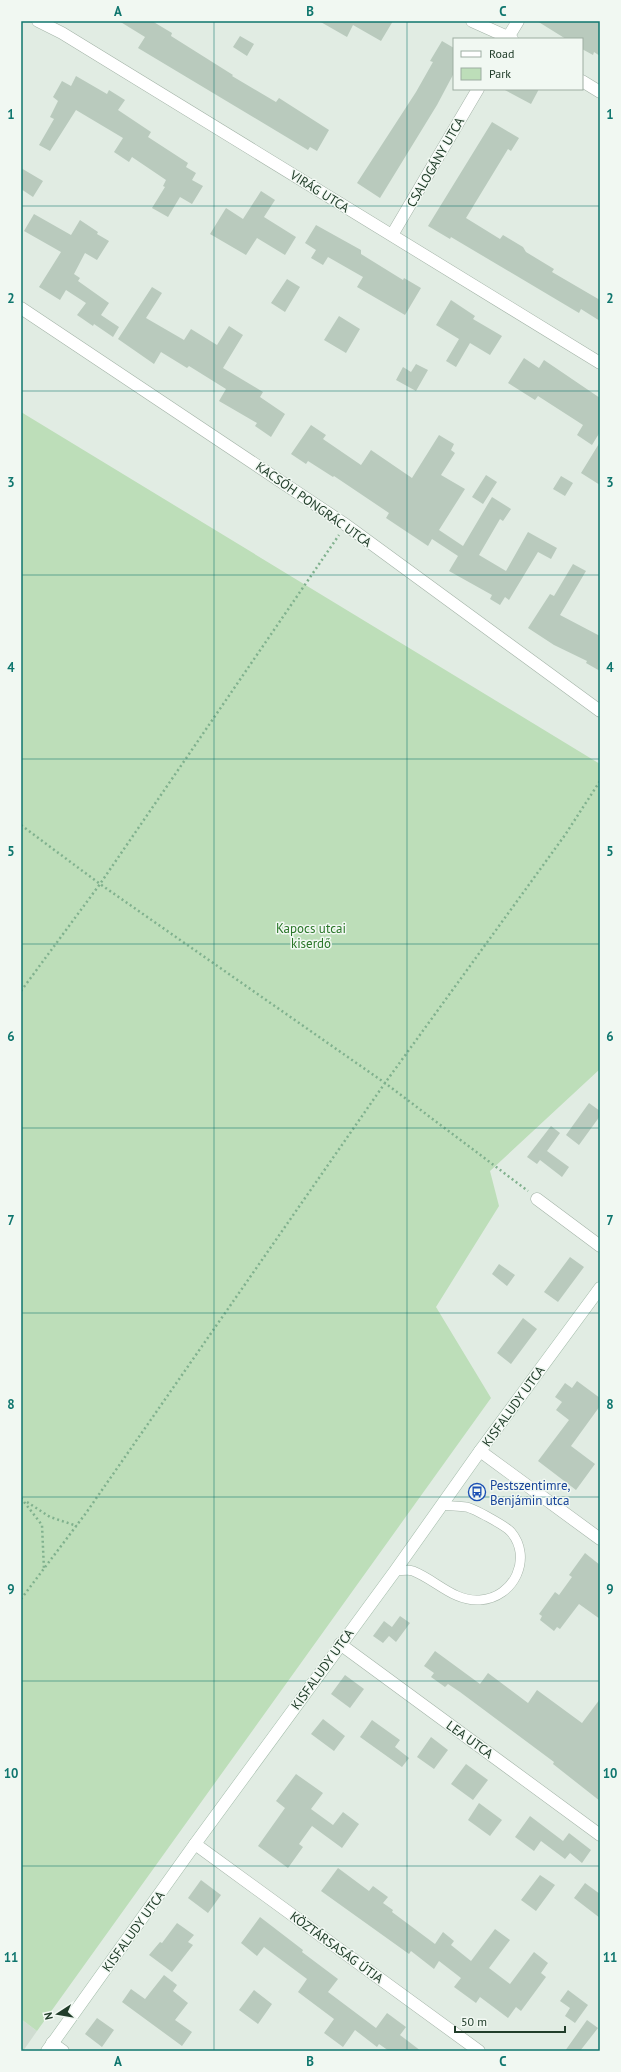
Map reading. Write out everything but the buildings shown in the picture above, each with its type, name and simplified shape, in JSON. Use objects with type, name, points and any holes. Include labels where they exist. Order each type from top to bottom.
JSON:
[{"type":"street","name":"VIRÁG UTCA","points":[[38,21],[62,33],[600,363]]},
{"type":"street","points":[[472,21],[509,38],[518,21]]},
{"type":"street","points":[[583,82],[600,92]]},
{"type":"street","name":"CSALOGÁNY UTCA","points":[[392,235],[477,90]]},
{"type":"street","name":"KACSÓH PONGRÁC UTCA","points":[[21,308],[346,525],[600,711]]},
{"type":"street","points":[[537,1198],[600,1246]]},
{"type":"street","name":"KISFALUDY UTCA","points":[[50,2047],[195,1844],[600,1288]]},
{"type":"street","points":[[480,1451],[600,1539]]},
{"type":"street","name":"LEA UTCA","points":[[340,1644],[600,1835]]},
{"type":"street","name":"KÖZTÁRSASÁG ÚTJA","points":[[195,1844],[479,2051]]},
{"type":"street","points":[[50,2047],[63,2051]]},
{"type":"lane","points":[[395,1571],[412,1571],[464,1598],[480,1600],[498,1596],[511,1587],[518,1574],[521,1559],[520,1544],[510,1530],[468,1507],[442,1505]]},
{"type":"path","points":[[21,991],[100,884],[346,525]]},
{"type":"path","points":[[21,1599],[44,1571],[77,1526],[385,1084],[565,836],[600,781]]},
{"type":"path","points":[[21,825],[100,884],[385,1084],[537,1198]]},
{"type":"path","points":[[21,1498],[50,1517],[77,1526]]},
{"type":"path","points":[[25,1500],[42,1525],[44,1571]]},
{"type":"shaded area","points":[[21,2019],[37,2031],[23,2051],[21,2051]]},
{"type":"green space","name":"Kapocs utcai kiserdő","points":[[21,412],[600,764],[600,1069],[490,1171],[499,1206],[436,1307],[491,1398],[37,2031],[21,2019]]},
{"type":"place","name":"Pestszentimre, Benjámin utca","points":[[477,1492]]}]
